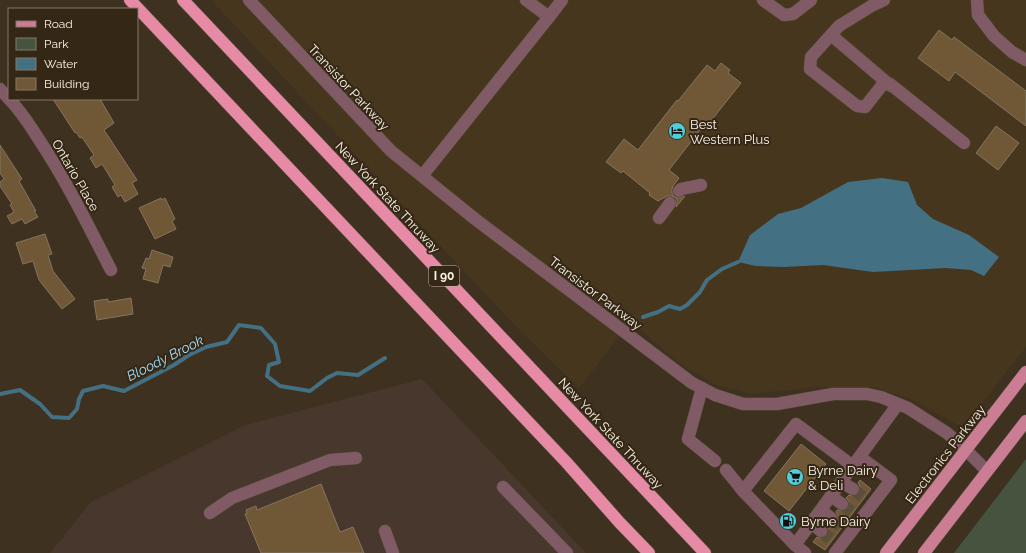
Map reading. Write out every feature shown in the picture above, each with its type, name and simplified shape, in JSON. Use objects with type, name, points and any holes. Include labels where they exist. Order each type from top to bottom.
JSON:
[{"type":"highway","points":[[130,0],[138,8]]},
{"type":"highway","name":"New York State Thruway","points":[[183,0],[705,553]]},
{"type":"highway","points":[[138,8],[561,457],[648,553]]},
{"type":"main road","name":"Electronics Parkway","points":[[886,553],[1026,372]]},
{"type":"main road","points":[[924,553],[1026,421]]},
{"type":"street","name":"Transistor Parkway","points":[[248,0],[391,151],[475,219],[692,383],[715,395],[743,404],[777,404],[833,394],[867,394],[881,397],[908,408],[947,433],[987,471]]},
{"type":"street","points":[[526,0],[549,17]]},
{"type":"street","points":[[422,176],[562,0]]},
{"type":"street","points":[[763,0],[784,15],[793,14],[811,0]]},
{"type":"street","points":[[884,0],[839,26],[811,58],[810,68],[857,106],[865,107],[883,84],[890,84],[892,86]]},
{"type":"street","points":[[977,0],[978,15],[994,36],[1012,52],[1026,60]]},
{"type":"street","points":[[831,35],[964,143]]},
{"type":"street","name":"Ontario Place","points":[[0,89],[8,98]]},
{"type":"street","name":"Ontario Place","points":[[10,100],[19,110],[53,160],[76,201],[111,270]]},
{"type":"street","points":[[679,190],[701,185]]},
{"type":"street","points":[[659,218],[670,203]]},
{"type":"street","points":[[702,388],[688,439],[715,461]]},
{"type":"street","points":[[795,545],[898,404]]},
{"type":"street","points":[[743,491],[796,424],[890,480],[868,501],[836,546]]},
{"type":"street","points":[[210,512],[232,498],[330,460],[356,458]]},
{"type":"street","points":[[726,470],[743,491],[795,545],[805,553]]},
{"type":"street","points":[[841,482],[853,489]]},
{"type":"street","points":[[503,487],[567,553]]},
{"type":"street","points":[[831,496],[842,504]]},
{"type":"street","points":[[821,510],[831,518]]},
{"type":"street","points":[[811,523],[821,531]]},
{"type":"street","points":[[385,531],[393,553]]},
{"type":"shaded area","points":[[211,0],[1026,0],[1026,347],[963,428],[908,398],[873,387],[817,387],[751,394],[716,385],[679,363],[631,322],[579,388],[521,332]]},
{"type":"shaded area","points":[[422,379],[586,553],[50,553],[91,502],[245,425]]},
{"type":"green space","points":[[1026,459],[1026,553],[954,553]]},
{"type":"water","points":[[882,178],[908,182],[917,205],[933,219],[969,235],[999,257],[984,276],[971,270],[946,268],[873,272],[823,265],[784,267],[756,266],[738,262],[750,235],[778,214],[801,208],[848,182]]},
{"type":"building","points":[[939,30],[952,40],[954,37],[1026,91],[1026,126],[955,72],[949,81],[918,58]]},
{"type":"building","name":"Best Western Plus","points":[[721,63],[730,70],[728,73],[741,83],[710,122],[707,121],[669,170],[679,178],[672,189],[673,196],[675,197],[667,196],[658,201],[649,195],[650,193],[623,171],[621,173],[606,162],[624,139],[638,150],[677,100],[678,101],[707,65],[715,71]]},
{"type":"building","points":[[54,100],[101,100],[114,123],[104,130],[137,180],[132,183],[138,194],[125,202],[121,195],[118,197],[112,187],[115,185],[102,164],[96,168],[90,158],[94,155],[82,137],[80,138],[76,132],[75,133]]},
{"type":"building","points":[[996,126],[1019,143],[998,170],[976,153]]},
{"type":"building","points":[[0,145],[22,179],[19,181],[38,217],[25,224],[22,219],[12,224],[7,216],[14,212],[10,205],[12,204],[0,186],[0,182],[4,179],[0,173]]},
{"type":"building","points":[[685,196],[676,207],[677,200],[675,197],[681,198]]},
{"type":"building","points":[[161,198],[162,200],[165,198],[175,219],[172,221],[176,229],[155,239],[139,208]]},
{"type":"building","points":[[45,234],[52,254],[48,255],[53,271],[75,299],[62,309],[39,280],[33,261],[23,264],[16,243]]},
{"type":"building","points":[[152,250],[173,257],[170,267],[163,265],[158,283],[143,279],[146,269],[142,268],[146,258],[149,259]]},
{"type":"building","points":[[131,298],[133,314],[97,320],[94,301],[108,299],[108,302]]},
{"type":"building","name":"Byrne Dairy & Deli","points":[[801,444],[826,464],[789,511],[764,491]]},
{"type":"building","points":[[860,480],[871,489],[825,550],[813,542],[817,537],[823,538],[827,535],[827,524],[833,525],[837,522],[837,510],[845,511],[848,509],[849,501],[846,498],[849,495],[856,496],[859,493],[860,486],[858,483]]},
{"type":"building","points":[[321,484],[340,532],[353,527],[364,553],[261,553],[245,514],[247,514],[246,510],[256,506],[257,510]]},
{"type":"waterway","points":[[643,317],[658,312],[669,306],[680,309],[687,305],[700,292],[707,280],[722,269],[738,262]]},
{"type":"waterway","name":"Bloody Brook","points":[[0,394],[20,390],[40,404],[52,417],[69,418],[77,409],[79,399],[83,391],[103,386],[124,391],[174,365],[189,355],[206,347],[227,342],[239,325],[261,328],[275,344],[279,362],[269,365],[267,376],[280,386],[310,391],[327,378],[337,373],[358,375],[385,358]]},
{"type":"tunnel","points":[[853,489],[864,498]]},
{"type":"tunnel","points":[[842,504],[853,513]]},
{"type":"tunnel","points":[[831,518],[842,527]]},
{"type":"tunnel","points":[[821,531],[832,540]]},
{"type":"place","name":"Best Western Plus","points":[[677,131]]},
{"type":"place","name":"Byrne Dairy & Deli","points":[[795,477]]},
{"type":"place","name":"Byrne Dairy","points":[[788,521]]}]
